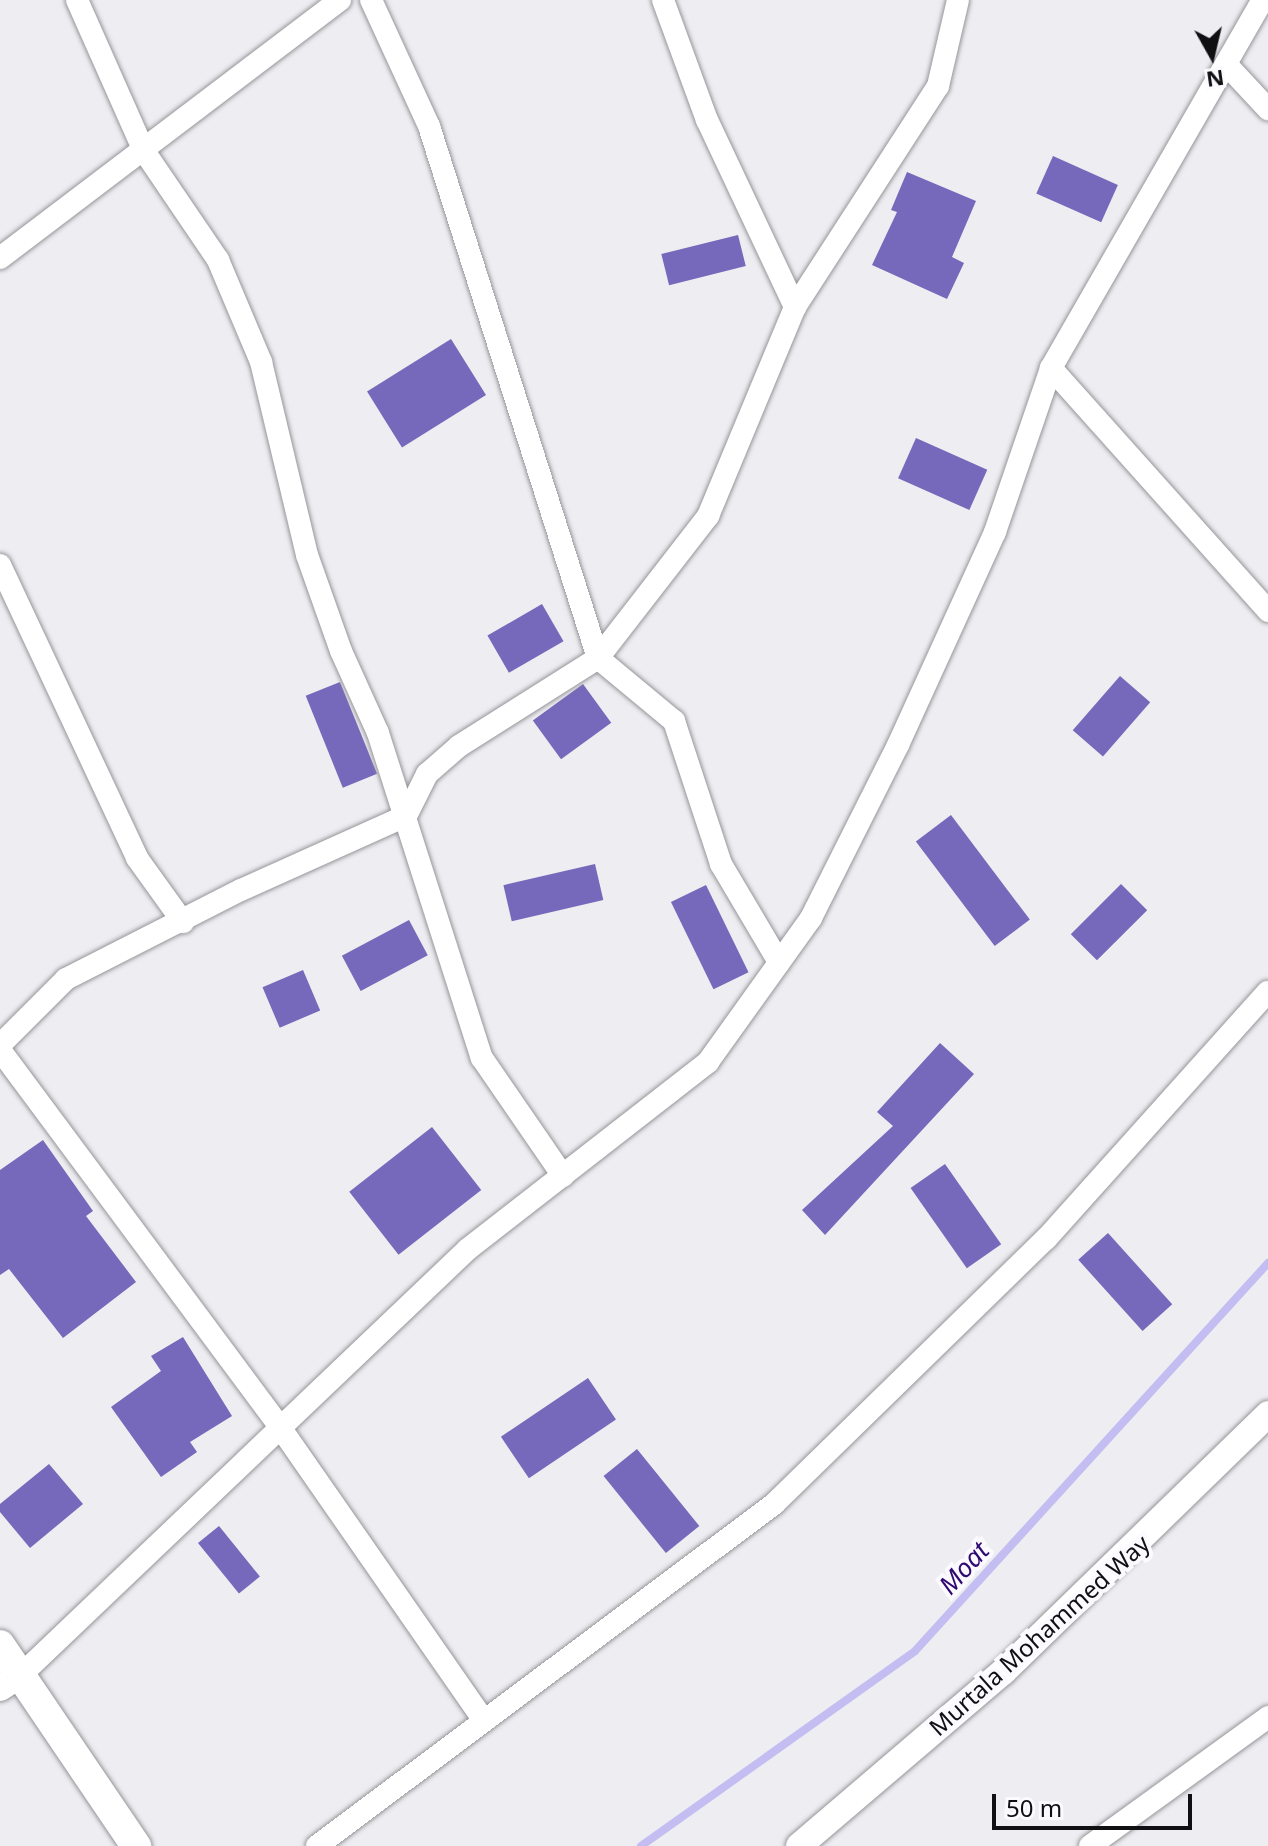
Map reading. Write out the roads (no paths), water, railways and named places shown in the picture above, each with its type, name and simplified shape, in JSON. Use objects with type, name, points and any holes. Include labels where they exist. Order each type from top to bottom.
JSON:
[{"type":"main road","points":[[0,1645],[12,1681],[136,1846]]},
{"type":"street","points":[[77,0],[144,151],[218,260],[261,362],[307,555],[406,816],[437,930],[482,1058],[563,1176]]},
{"type":"street","points":[[0,258],[340,0]]},
{"type":"street","points":[[371,0],[429,126],[598,658],[674,721],[721,864],[779,962]]},
{"type":"street","points":[[663,0],[707,120],[795,307]]},
{"type":"street","points":[[482,1718],[282,1430],[0,1048],[66,979],[406,816],[427,774],[459,746],[598,658],[708,516],[795,307],[938,86],[958,0]]},
{"type":"street","points":[[12,1681],[282,1430],[468,1249],[708,1062],[811,918],[905,730],[995,532],[1051,368],[1263,0]]},
{"type":"street","points":[[1226,64],[1268,109]]},
{"type":"street","points":[[1051,368],[1268,611]]},
{"type":"street","points":[[0,565],[137,858],[183,922]]},
{"type":"street","points":[[317,1846],[482,1718],[774,1504],[1046,1239],[1268,992]]},
{"type":"street","name":"Murtala Mohammed Way","points":[[799,1846],[1003,1672],[1268,1414]]},
{"type":"street","points":[[1090,1846],[1268,1717]]},
{"type":"waterway","name":"Moat","points":[[641,1846],[915,1651],[1268,1263]]}]
